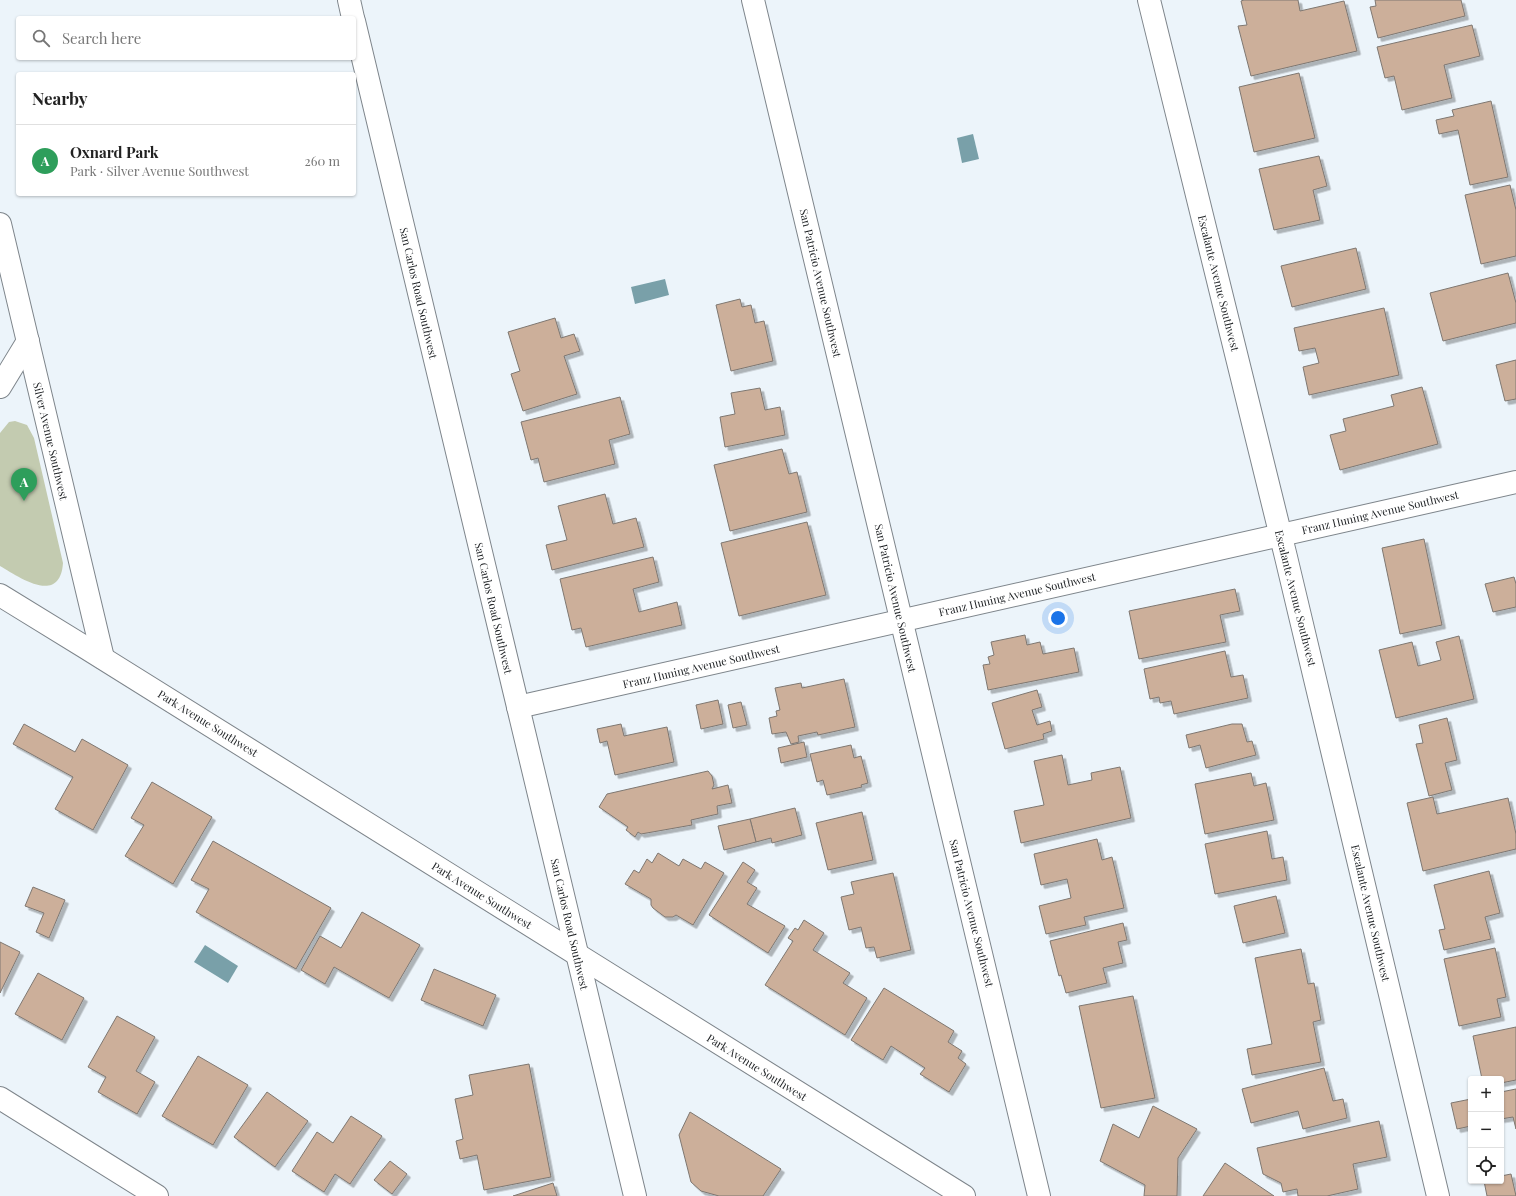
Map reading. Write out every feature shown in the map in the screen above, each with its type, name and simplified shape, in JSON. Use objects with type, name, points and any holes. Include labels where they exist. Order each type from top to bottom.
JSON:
[{"type":"street","name":"San Carlos Road Southwest","points":[[349,0],[353,16]]},
{"type":"street","name":"San Patricio Avenue Southwest","points":[[753,0],[1040,1196]]},
{"type":"street","name":"Escalante Avenue Southwest","points":[[1149,0],[1280,535],[1438,1196]]},
{"type":"street","name":"San Carlos Road Southwest","points":[[356,27],[635,1196]]},
{"type":"street","name":"Silver Avenue Southwest","points":[[0,224],[103,658]]},
{"type":"street","points":[[0,387],[28,342]]},
{"type":"street","name":"Franz Huning Avenue Southwest","points":[[518,707],[1516,482]]},
{"type":"street","name":"Park Avenue Southwest","points":[[0,595],[964,1196]]},
{"type":"street","points":[[0,1098],[157,1196]]},
{"type":"green space","points":[[15,421],[27,425],[34,438],[63,563],[60,576],[55,583],[47,586],[38,585],[27,581],[0,566],[0,433],[9,422]]},
{"type":"water","points":[[973,134],[979,159],[962,163],[957,138]]},
{"type":"water","points":[[665,279],[669,295],[635,304],[631,287]]},
{"type":"water","points":[[205,945],[238,966],[228,983],[194,962]]},
{"type":"building","points":[[1298,0],[1300,11],[1344,1],[1357,51],[1251,76],[1238,26],[1247,25],[1241,1]]},
{"type":"building","points":[[1375,0],[1461,0],[1465,16],[1378,38],[1370,7],[1376,6]]},
{"type":"building","points":[[1472,25],[1480,56],[1444,65],[1452,98],[1402,110],[1394,76],[1385,78],[1377,47]]},
{"type":"building","points":[[1299,73],[1315,138],[1254,152],[1239,87]]},
{"type":"building","points":[[1491,101],[1508,177],[1470,185],[1458,130],[1439,134],[1436,120],[1454,116],[1452,110]]},
{"type":"building","points":[[1319,156],[1327,186],[1313,190],[1320,220],[1274,230],[1259,169]]},
{"type":"building","points":[[1510,185],[1516,210],[1516,256],[1481,264],[1465,195]]},
{"type":"building","points":[[1356,248],[1366,289],[1292,307],[1281,266]]},
{"type":"building","points":[[1508,273],[1516,303],[1516,323],[1443,341],[1430,293]]},
{"type":"building","points":[[740,299],[742,307],[751,305],[755,323],[764,321],[773,361],[731,371],[716,305]]},
{"type":"building","points":[[1384,308],[1399,375],[1309,395],[1303,367],[1319,363],[1315,348],[1299,351],[1294,328]]},
{"type":"building","points":[[555,318],[561,338],[574,334],[580,351],[564,356],[577,394],[523,411],[511,374],[520,371],[508,332]]},
{"type":"building","points":[[1516,360],[1516,399],[1505,401],[1496,365]]},
{"type":"building","points":[[1422,387],[1438,444],[1340,470],[1330,435],[1346,431],[1343,419],[1394,406],[1391,395]]},
{"type":"building","points":[[760,388],[765,410],[780,407],[785,435],[725,447],[720,417],[735,414],[731,393]]},
{"type":"building","points":[[620,397],[630,434],[609,440],[615,464],[544,482],[538,458],[531,460],[521,422]]},
{"type":"building","points":[[782,449],[789,474],[797,472],[807,512],[730,531],[714,465]]},
{"type":"building","points":[[605,494],[613,524],[636,518],[644,547],[552,570],[546,545],[567,540],[558,506]]},
{"type":"building","points":[[807,522],[826,595],[739,616],[721,543]]},
{"type":"building","points":[[1424,539],[1442,625],[1400,634],[1382,548]]},
{"type":"building","points":[[653,557],[659,582],[633,589],[639,612],[677,602],[682,625],[586,647],[581,628],[572,630],[560,579]]},
{"type":"building","points":[[1514,577],[1516,584],[1516,607],[1493,612],[1485,584]]},
{"type":"building","points":[[1235,589],[1240,611],[1220,615],[1226,642],[1139,659],[1129,611]]},
{"type":"building","points":[[1025,635],[1027,645],[1040,642],[1043,654],[1074,648],[1079,672],[988,690],[983,665],[990,664],[988,657],[994,655],[991,642]]},
{"type":"building","points":[[1459,636],[1474,699],[1396,718],[1379,650],[1412,642],[1418,666],[1441,660],[1436,642]]},
{"type":"building","points":[[1225,651],[1231,677],[1243,675],[1248,698],[1174,714],[1171,701],[1160,703],[1159,697],[1150,699],[1144,669]]},
{"type":"building","points":[[844,679],[855,727],[818,735],[817,732],[798,736],[799,742],[791,744],[786,732],[772,734],[769,718],[777,716],[776,711],[780,710],[775,688],[801,683],[802,688]]},
{"type":"building","points":[[1037,690],[1042,707],[1032,710],[1037,725],[1050,721],[1052,731],[1043,734],[1044,739],[1005,749],[992,703]]},
{"type":"building","points":[[718,700],[723,724],[701,729],[696,705]]},
{"type":"building","points":[[741,702],[747,725],[733,728],[728,705]]},
{"type":"building","points":[[1447,718],[1457,760],[1445,763],[1452,790],[1429,796],[1416,744],[1423,743],[1419,725]]},
{"type":"building","points":[[24,724],[75,752],[82,739],[128,765],[93,830],[55,809],[73,777],[13,744]]},
{"type":"building","points":[[621,724],[624,736],[667,727],[674,762],[615,775],[607,741],[600,743],[597,729]]},
{"type":"building","points":[[1232,724],[1242,724],[1247,742],[1252,741],[1256,755],[1206,768],[1200,745],[1189,748],[1186,735]]},
{"type":"building","points":[[804,742],[807,757],[781,763],[778,748]]},
{"type":"building","points":[[851,745],[854,758],[861,756],[868,783],[861,785],[862,787],[827,795],[823,780],[817,782],[810,754]]},
{"type":"building","points":[[1062,755],[1068,785],[1092,780],[1091,773],[1120,767],[1131,818],[1021,843],[1014,811],[1044,805],[1034,761]]},
{"type":"building","points":[[708,771],[712,776],[714,785],[712,789],[728,785],[732,803],[717,806],[718,814],[691,820],[692,825],[641,834],[638,832],[635,837],[626,830],[628,827],[599,807],[607,794]]},
{"type":"building","points":[[1251,773],[1254,786],[1266,783],[1274,820],[1205,834],[1195,784]]},
{"type":"building","points":[[152,782],[212,817],[173,884],[125,856],[144,825],[131,818]]},
{"type":"building","points":[[1433,797],[1437,814],[1508,798],[1516,834],[1516,849],[1423,871],[1407,803]]},
{"type":"building","points":[[795,808],[802,835],[772,843],[771,838],[756,842],[750,819]]},
{"type":"building","points":[[862,812],[873,860],[828,870],[816,823]]},
{"type":"building","points":[[750,819],[756,842],[724,850],[718,826]]},
{"type":"building","points":[[1267,831],[1272,859],[1283,857],[1287,880],[1215,894],[1205,844]]},
{"type":"building","points":[[1097,839],[1102,860],[1112,857],[1124,908],[1084,917],[1086,925],[1046,934],[1039,906],[1071,898],[1067,879],[1041,885],[1034,854]]},
{"type":"building","points":[[213,841],[331,908],[296,969],[196,912],[209,889],[191,880]]},
{"type":"building","points":[[658,853],[679,866],[683,859],[701,869],[705,862],[724,873],[693,925],[676,915],[673,917],[665,917],[653,908],[651,905],[651,899],[625,884],[634,870],[639,873],[647,859],[652,863]]},
{"type":"building","points":[[743,862],[755,870],[747,882],[757,888],[747,904],[785,926],[768,953],[709,915]]},
{"type":"building","points":[[1489,871],[1500,913],[1485,917],[1491,939],[1444,950],[1439,930],[1445,929],[1434,885]]},
{"type":"building","points":[[893,873],[911,950],[877,958],[874,947],[866,948],[861,927],[849,930],[841,897],[854,894],[851,882]]},
{"type":"building","points":[[33,887],[65,900],[49,938],[36,932],[44,913],[25,906]]},
{"type":"building","points":[[1276,896],[1285,933],[1243,943],[1234,906]]},
{"type":"building","points":[[362,912],[420,945],[389,998],[334,967],[325,984],[301,970],[320,936],[341,948]]},
{"type":"building","points":[[804,920],[824,933],[813,950],[850,973],[843,983],[867,998],[845,1035],[765,985],[793,941],[788,938],[795,928],[798,930]]},
{"type":"building","points":[[1123,923],[1127,940],[1118,942],[1123,963],[1103,968],[1107,983],[1066,993],[1061,975],[1059,976],[1050,941]]},
{"type":"building","points":[[0,942],[20,952],[0,993]]},
{"type":"building","points":[[1495,948],[1506,997],[1497,999],[1501,1017],[1459,1026],[1444,959]]},
{"type":"building","points":[[1301,949],[1308,984],[1314,983],[1321,1020],[1313,1022],[1321,1062],[1252,1075],[1247,1049],[1272,1044],[1255,958]]},
{"type":"building","points":[[434,969],[496,995],[483,1026],[421,1000]]},
{"type":"building","points":[[38,973],[84,998],[62,1040],[15,1014]]},
{"type":"building","points":[[884,988],[954,1031],[948,1042],[962,1051],[958,1058],[966,1064],[949,1092],[920,1074],[925,1068],[891,1046],[883,1060],[851,1040]]},
{"type":"building","points":[[1133,996],[1155,1098],[1101,1108],[1079,1006]]},
{"type":"building","points":[[117,1016],[155,1037],[136,1071],[155,1082],[137,1114],[98,1092],[106,1077],[88,1067]]},
{"type":"building","points":[[1516,1027],[1516,1080],[1504,1082],[1504,1076],[1481,1076],[1473,1036]]},
{"type":"building","points":[[198,1056],[248,1085],[213,1145],[162,1116]]},
{"type":"building","points":[[529,1064],[551,1177],[484,1190],[477,1155],[460,1159],[456,1141],[463,1139],[455,1099],[473,1095],[469,1075]]},
{"type":"building","points":[[1324,1068],[1333,1101],[1343,1099],[1347,1118],[1303,1129],[1298,1111],[1251,1123],[1242,1089]]},
{"type":"building","points":[[1516,1089],[1516,1129],[1513,1117],[1504,1118],[1504,1091]]},
{"type":"building","points":[[267,1092],[308,1121],[275,1167],[234,1137]]},
{"type":"building","points":[[1468,1100],[1468,1127],[1457,1129],[1451,1103]]},
{"type":"building","points":[[1153,1106],[1197,1129],[1178,1158],[1177,1196],[1144,1196],[1145,1185],[1100,1161],[1113,1124],[1139,1138]]},
{"type":"building","points":[[690,1112],[781,1169],[763,1196],[719,1196],[701,1191],[691,1182],[679,1135]]},
{"type":"building","points":[[351,1116],[382,1136],[350,1184],[335,1174],[324,1192],[292,1171],[317,1132],[333,1143]]},
{"type":"building","points":[[1379,1121],[1387,1157],[1353,1164],[1358,1189],[1327,1196],[1298,1196],[1297,1189],[1283,1192],[1281,1183],[1263,1174],[1257,1148]]},
{"type":"building","points":[[390,1161],[407,1174],[392,1194],[374,1180]]},
{"type":"building","points":[[1225,1163],[1274,1196],[1203,1196]]},
{"type":"building","points":[[1511,1174],[1516,1196],[1487,1196],[1485,1184],[1504,1184],[1504,1175]]},
{"type":"building","points":[[553,1183],[557,1196],[513,1196]]},
{"type":"place","name":"Oxnard Park","points":[[24,501]]}]
